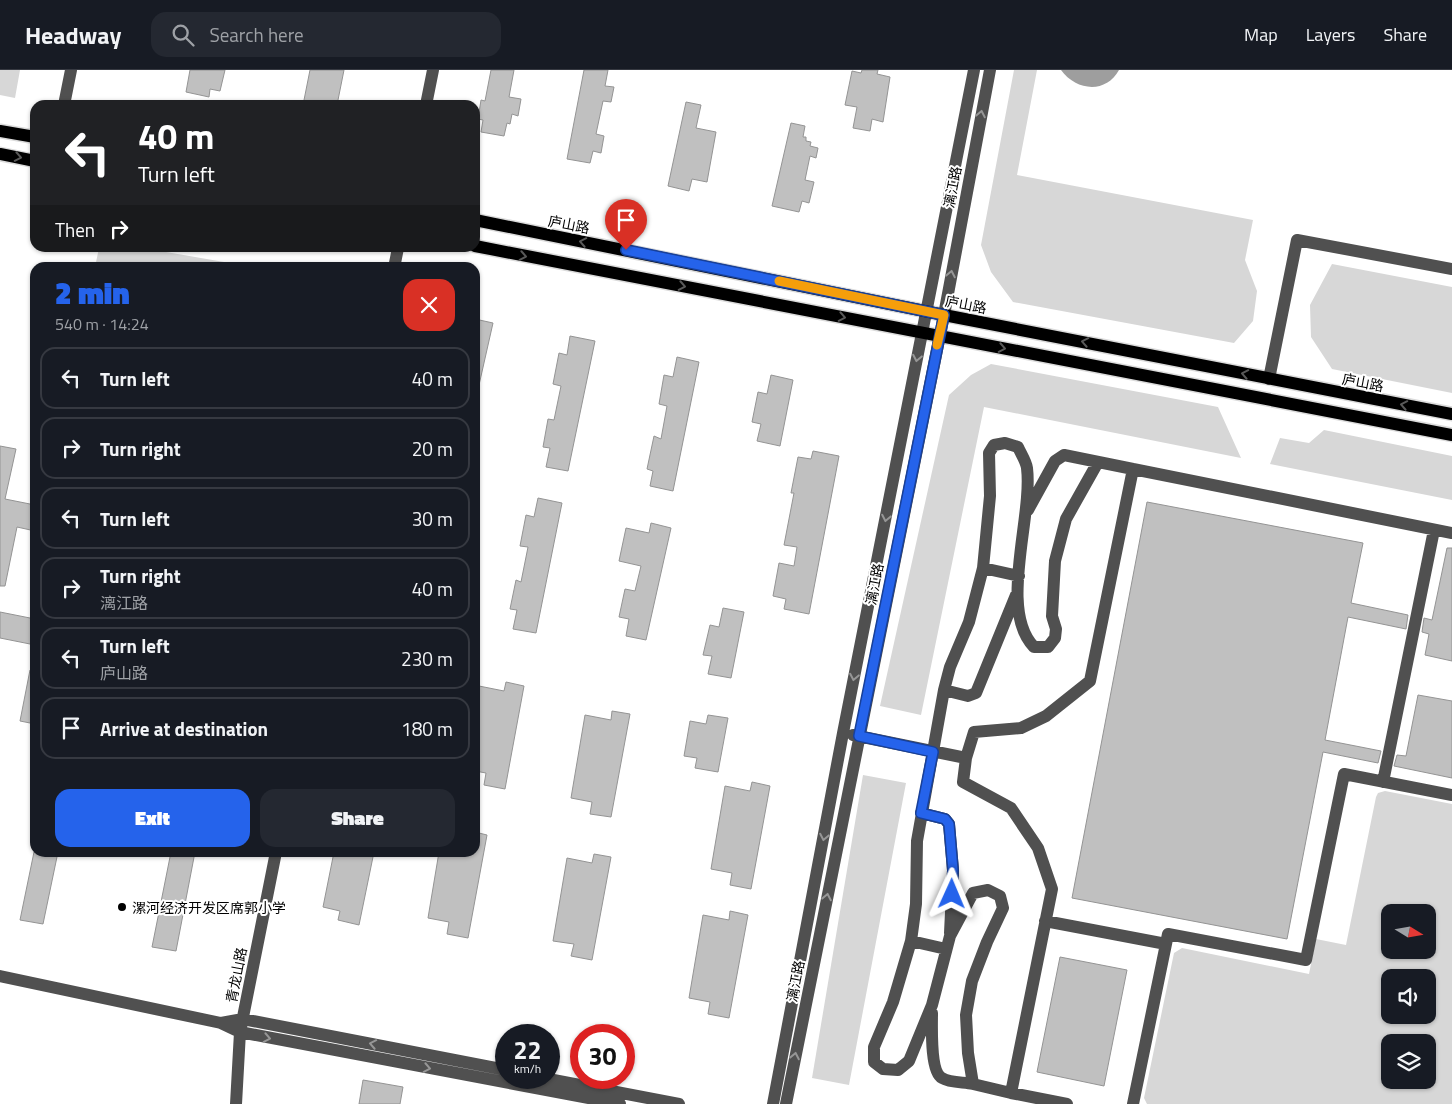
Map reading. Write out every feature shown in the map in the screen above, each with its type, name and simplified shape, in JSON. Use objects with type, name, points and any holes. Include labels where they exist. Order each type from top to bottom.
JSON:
[{"type":"main road","points":[[0,131],[30,137]]},
{"type":"main road","points":[[0,154],[30,160]]},
{"type":"main road","name":"庐山路","points":[[480,221],[944,315],[1452,414]]},
{"type":"main road","points":[[480,247],[1452,435]]},
{"type":"main road","points":[[1266,399],[1270,379]]},
{"type":"street","points":[[65,100],[71,70]]},
{"type":"street","points":[[427,100],[433,70]]},
{"type":"street","name":"漓江路","points":[[773,1104],[843,733],[922,332],[928,311],[974,70]]},
{"type":"street","name":"漓江路","points":[[786,1104],[944,315],[990,70]]},
{"type":"street","points":[[1270,379],[1297,240],[1452,269]]},
{"type":"street","points":[[921,813],[945,819],[949,824],[953,870],[948,942],[932,1005],[910,1061],[898,1070],[883,1069],[874,1062],[874,1047],[893,1002],[910,941],[916,904],[917,841],[921,813],[944,690],[950,667],[969,622],[983,568],[990,496],[989,453],[994,445],[1005,443],[1018,447],[1027,467],[1025,517],[1017,593],[976,694],[968,696],[944,690]]},
{"type":"street","points":[[1025,517],[1055,461],[1064,455],[1452,533]]},
{"type":"street","points":[[1017,593],[1022,631],[1027,640],[1034,647],[1048,647],[1055,638],[1056,629],[1052,616],[1055,560],[1066,519],[1098,462]]},
{"type":"street","points":[[1011,1093],[1052,889],[1038,848],[1011,808],[963,782],[966,758],[974,732],[1021,728],[1046,716],[1090,681],[1133,470]]},
{"type":"street","points":[[1027,480],[1042,483]]},
{"type":"street","points":[[1383,782],[1434,530]]},
{"type":"street","points":[[983,568],[1019,576]]},
{"type":"street","points":[[1005,626],[1022,631]]},
{"type":"street","points":[[843,733],[966,758]]},
{"type":"street","points":[[1133,1104],[1168,934],[1306,960],[1344,774],[1452,795]]},
{"type":"street","name":"青龙山路","points":[[236,1104],[240,1032],[275,857]]},
{"type":"street","points":[[948,942],[973,894],[988,890],[1000,896],[1003,908],[972,981],[966,1015],[968,1053],[973,1084]]},
{"type":"street","points":[[952,894],[971,898]]},
{"type":"street","points":[[1045,921],[1166,944]]},
{"type":"street","points":[[910,941],[948,942]]},
{"type":"street","points":[[0,976],[221,1023],[240,1032],[620,1104]]},
{"type":"street","points":[[932,1005],[932,1046],[937,1074],[941,1078],[1067,1104]]},
{"type":"street","points":[[221,1023],[243,1019],[495,1068]]},
{"type":"street","points":[[916,1043],[932,1046]]},
{"type":"street","points":[[560,1081],[679,1104]]},
{"type":"shaded area","points":[[0,70],[20,70],[15,98],[0,95]]},
{"type":"shaded area","points":[[1014,70],[1037,70],[1017,175],[1253,220],[1245,260],[1257,291],[1253,321],[1234,343],[1013,302],[991,272],[981,245]]},
{"type":"shaded area","points":[[1061,70],[1119,70],[1107,83],[1091,87],[1075,82]]},
{"type":"shaded area","points":[[98,252],[166,252],[224,262],[96,262]]},
{"type":"shaded area","points":[[1332,264],[1452,287],[1452,393],[1332,369],[1311,337],[1310,305]]},
{"type":"shaded area","points":[[991,364],[1218,407],[1241,458],[984,407],[921,715],[880,706],[949,395],[971,375]]},
{"type":"shaded area","points":[[1324,430],[1452,456],[1452,500],[1270,464],[1280,438],[1309,443]]},
{"type":"shaded area","points":[[863,775],[906,783],[849,1085],[812,1078]]},
{"type":"shaded area","points":[[1385,791],[1452,804],[1452,1104],[1147,1104],[1144,1098],[1174,953],[1182,948],[1309,974],[1316,939],[1346,945],[1378,793]]},
{"type":"building","points":[[190,70],[225,70],[220,91],[210,89],[209,97],[186,92]]},
{"type":"building","points":[[310,70],[344,70],[338,100],[304,100]]},
{"type":"building","points":[[491,70],[514,70],[509,97],[521,99],[518,116],[512,114],[510,124],[507,123],[504,136],[481,132],[483,120],[480,119],[480,106],[481,100],[485,101]]},
{"type":"building","points":[[584,70],[608,70],[605,86],[614,87],[611,102],[603,101],[596,134],[604,136],[601,153],[593,151],[590,163],[567,159]]},
{"type":"building","points":[[862,70],[878,70],[877,74],[890,77],[883,122],[872,119],[870,131],[853,128],[857,107],[845,105],[852,71],[861,73]]},
{"type":"building","points":[[686,102],[701,105],[696,128],[716,132],[707,182],[692,179],[689,191],[668,186]]},
{"type":"building","points":[[791,123],[805,126],[803,137],[806,137],[806,141],[811,142],[810,146],[818,148],[816,158],[810,156],[805,180],[814,182],[809,203],[802,201],[799,212],[772,206]]},
{"type":"building","points":[[480,320],[493,323],[480,381]]},
{"type":"building","points":[[570,336],[595,341],[568,471],[546,467],[550,448],[543,447],[548,419],[554,420],[561,386],[553,384],[559,353],[567,355]]},
{"type":"building","points":[[677,357],[699,362],[673,491],[650,486],[653,471],[647,469],[654,436],[661,439],[667,406],[659,404],[664,375],[673,377]]},
{"type":"building","points":[[771,375],[793,380],[780,446],[757,441],[761,424],[752,422],[758,392],[767,394]]},
{"type":"building","points":[[0,446],[16,449],[5,499],[30,504],[30,530],[17,527],[5,586],[0,586]]},
{"type":"building","points":[[813,451],[839,456],[809,614],[784,609],[786,599],[773,596],[779,563],[794,566],[797,547],[784,545],[794,493],[791,493],[798,457],[811,459]]},
{"type":"building","points":[[538,498],[562,503],[536,633],[513,629],[517,610],[510,609],[516,580],[521,582],[528,547],[520,546],[526,515],[534,517]]},
{"type":"building","points":[[1147,502],[1363,543],[1351,603],[1408,615],[1406,629],[1348,617],[1325,740],[1381,751],[1378,763],[1323,752],[1287,939],[1072,898]]},
{"type":"building","points":[[651,523],[671,528],[646,640],[626,636],[629,619],[619,617],[625,589],[635,591],[641,566],[619,561],[626,528],[649,533]]},
{"type":"building","points":[[1447,548],[1452,548],[1452,661],[1425,655],[1429,634],[1422,632],[1424,618],[1432,620]]},
{"type":"building","points":[[723,608],[744,612],[731,678],[708,674],[712,656],[703,655],[710,625],[719,627]]},
{"type":"building","points":[[0,612],[30,618],[30,644],[0,638]]},
{"type":"building","points":[[30,670],[30,723],[20,721]]},
{"type":"building","points":[[506,682],[524,686],[505,789],[484,785],[486,773],[480,772],[480,686],[504,691]]},
{"type":"building","points":[[1418,695],[1452,701],[1452,778],[1394,766],[1397,755],[1406,756]]},
{"type":"building","points":[[612,711],[630,714],[611,817],[590,814],[592,802],[571,798],[585,715],[611,720]]},
{"type":"building","points":[[708,715],[728,718],[718,772],[695,768],[697,758],[684,756],[690,721],[706,724]]},
{"type":"building","points":[[752,782],[770,786],[751,889],[730,885],[732,873],[711,869],[725,786],[750,791]]},
{"type":"building","points":[[480,833],[487,835],[468,938],[447,934],[449,922],[428,918],[438,857],[480,857]]},
{"type":"building","points":[[594,854],[611,857],[592,960],[571,956],[574,944],[553,941],[567,858],[592,863]]},
{"type":"building","points":[[33,857],[57,857],[43,924],[20,920]]},
{"type":"building","points":[[170,857],[194,857],[176,951],[152,947]]},
{"type":"building","points":[[333,857],[373,857],[359,925],[338,920],[340,911],[323,907]]},
{"type":"building","points":[[730,911],[748,915],[729,1018],[708,1014],[710,1002],[689,998],[703,915],[729,920]]},
{"type":"building","points":[[1060,957],[1127,970],[1104,1086],[1037,1072]]},
{"type":"building","points":[[363,1080],[403,1087],[400,1104],[359,1104]]},
{"type":"slow traffic","points":[[779,281],[944,315],[937,345]]},
{"type":"place","name":"漯河经济开发区席郭小学","points":[[122,907]]},
{"type":"route","points":[[626,250],[944,315],[859,736],[933,752],[921,813],[945,819],[949,824],[953,870],[952,894]]}]
